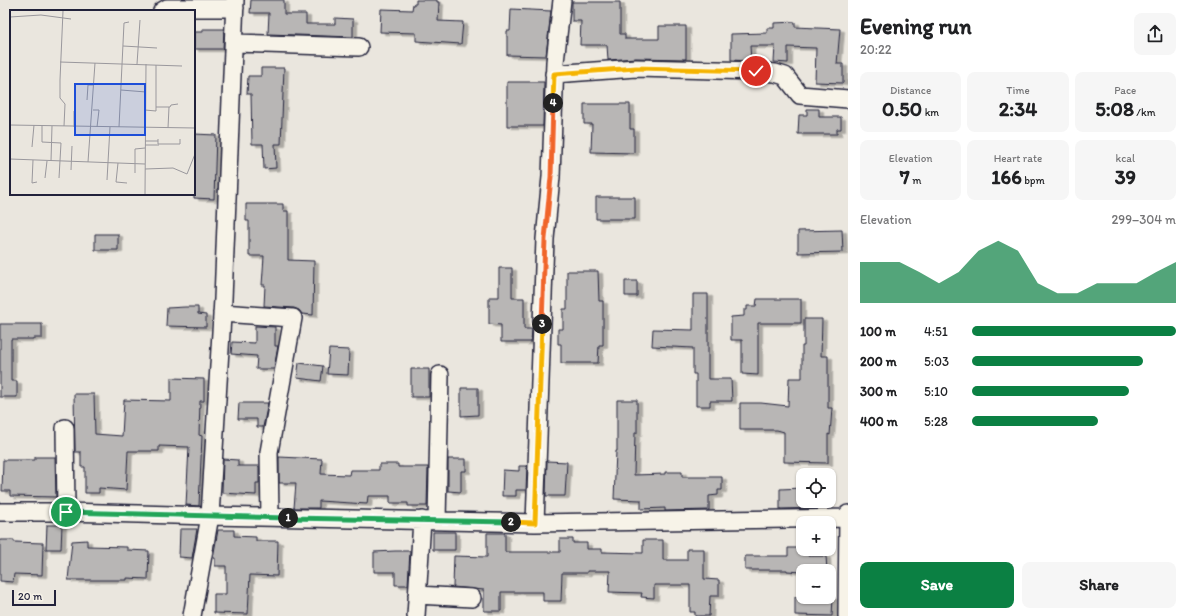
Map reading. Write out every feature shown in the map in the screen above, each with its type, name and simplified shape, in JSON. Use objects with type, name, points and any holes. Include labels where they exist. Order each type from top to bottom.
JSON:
[{"type":"street","points":[[535,523],[545,239],[551,177],[554,74],[562,0]]},
{"type":"street","points":[[164,10],[167,8],[235,4],[222,313],[210,516],[192,616]]},
{"type":"street","points":[[234,43],[359,47]]},
{"type":"street","points":[[554,74],[636,68],[756,71],[775,73],[785,76],[800,95],[848,99]]},
{"type":"street","points":[[222,313],[293,318],[269,452],[270,517]]},
{"type":"street","points":[[416,616],[430,520],[440,375]]},
{"type":"street","points":[[65,428],[66,512]]},
{"type":"street","points":[[0,512],[66,512],[535,523],[848,518]]},
{"type":"street","points":[[847,616],[848,514]]},
{"type":"street","points":[[418,595],[472,598]]},
{"type":"building","points":[[251,0],[284,0],[284,14],[306,14],[306,24],[335,24],[335,18],[353,19],[353,37],[268,34],[269,13],[250,13]]},
{"type":"building","points":[[416,0],[437,0],[437,2],[439,2],[438,21],[463,22],[461,44],[416,41],[416,33],[380,32],[381,9],[412,10],[413,4],[416,4]]},
{"type":"building","points":[[572,2],[620,2],[620,34],[625,34],[625,39],[659,39],[659,26],[686,26],[686,59],[636,58],[608,60],[607,45],[580,45],[581,21],[572,21]]},
{"type":"building","points":[[511,9],[551,11],[546,56],[507,55],[507,31],[510,31]]},
{"type":"building","points":[[795,22],[795,27],[840,29],[837,64],[843,64],[843,83],[815,82],[816,48],[788,47],[788,63],[774,62],[775,46],[750,46],[751,61],[731,60],[731,34],[767,33],[767,28],[774,28],[774,23]]},
{"type":"building","points":[[203,29],[224,29],[223,49],[195,49],[195,32],[203,32]]},
{"type":"building","points":[[261,68],[284,68],[281,144],[275,144],[276,168],[264,169],[263,144],[252,144],[251,94],[247,94],[248,76],[261,76]]},
{"type":"building","points":[[507,82],[544,82],[543,126],[507,126]]},
{"type":"building","points":[[584,104],[630,104],[630,129],[634,129],[634,153],[591,152],[592,124],[584,124]]},
{"type":"building","points":[[807,109],[819,109],[819,117],[841,117],[841,129],[837,129],[837,134],[798,134],[799,115],[807,115]]},
{"type":"building","points":[[195,134],[216,135],[214,199],[194,198]]},
{"type":"building","points":[[596,197],[635,197],[635,219],[596,219]]},
{"type":"building","points":[[246,204],[283,204],[283,211],[288,211],[288,260],[314,261],[313,315],[302,314],[299,310],[294,308],[264,306],[265,285],[262,285],[264,256],[249,256],[249,221],[246,221]]},
{"type":"building","points":[[842,230],[843,252],[798,253],[798,231]]},
{"type":"building","points":[[95,234],[118,234],[118,250],[95,250]]},
{"type":"building","points":[[499,268],[512,268],[512,298],[524,298],[524,329],[532,329],[531,342],[501,342],[501,325],[489,324],[489,297],[499,297]]},
{"type":"building","points":[[567,271],[598,271],[599,301],[603,301],[603,345],[599,345],[598,363],[561,363],[561,344],[558,344],[558,329],[563,329],[563,309],[567,309]]},
{"type":"building","points":[[625,281],[637,281],[637,296],[625,296]]},
{"type":"building","points":[[693,294],[708,294],[708,379],[731,379],[732,401],[710,401],[710,406],[696,406],[696,374],[693,374],[693,348],[652,346],[653,329],[693,330]]},
{"type":"building","points":[[757,299],[801,299],[801,323],[758,323],[758,375],[742,374],[742,340],[731,340],[731,317],[744,316],[744,310],[747,310],[747,306],[756,306]]},
{"type":"building","points":[[198,307],[198,314],[206,315],[206,327],[166,326],[167,308]]},
{"type":"building","points":[[804,319],[822,319],[821,356],[828,356],[828,408],[832,408],[830,435],[828,434],[828,463],[784,462],[784,432],[777,430],[740,430],[740,403],[761,403],[788,406],[789,378],[802,378]]},
{"type":"building","points":[[0,324],[42,324],[42,338],[11,339],[11,381],[17,381],[17,397],[0,397]]},
{"type":"building","points":[[255,326],[275,327],[275,346],[278,346],[274,369],[256,369],[257,356],[231,354],[232,342],[255,343]]},
{"type":"building","points":[[329,349],[349,350],[348,375],[327,374]]},
{"type":"building","points":[[299,363],[323,366],[321,381],[297,378]]},
{"type":"building","points":[[411,369],[429,369],[429,397],[411,397]]},
{"type":"building","points":[[171,378],[204,379],[204,401],[200,401],[199,435],[202,436],[199,506],[186,505],[189,447],[159,446],[159,451],[128,451],[126,490],[99,488],[99,493],[85,493],[85,467],[81,467],[81,452],[75,452],[74,394],[94,394],[95,434],[122,436],[124,400],[171,401]]},
{"type":"building","points":[[461,388],[478,388],[478,415],[461,416]]},
{"type":"building","points":[[617,400],[637,400],[637,433],[635,433],[634,475],[682,472],[682,477],[722,477],[722,490],[718,490],[718,495],[709,496],[709,510],[665,511],[665,508],[641,509],[641,500],[614,499],[617,451]]},
{"type":"building","points":[[239,403],[268,403],[263,427],[257,427],[257,419],[238,419]]},
{"type":"building","points":[[35,457],[55,457],[56,497],[10,496],[10,491],[2,491],[3,460],[35,460]]},
{"type":"building","points":[[279,457],[322,459],[321,474],[349,475],[350,470],[379,470],[379,464],[398,464],[398,467],[428,467],[427,506],[408,506],[408,503],[390,503],[390,496],[368,496],[367,504],[319,501],[319,508],[294,508],[296,483],[279,483]]},
{"type":"building","points":[[223,459],[238,460],[238,466],[259,466],[259,483],[256,483],[256,495],[222,493]]},
{"type":"building","points":[[448,459],[466,459],[466,471],[461,471],[461,492],[448,491]]},
{"type":"building","points":[[547,461],[567,462],[565,496],[546,496]]},
{"type":"building","points":[[519,466],[527,466],[526,490],[516,490],[516,496],[502,496],[503,470],[519,471]]},
{"type":"building","points":[[796,488],[796,508],[824,508],[780,509],[780,489]]},
{"type":"building","points":[[47,525],[62,525],[61,549],[46,549]]},
{"type":"building","points":[[180,529],[197,529],[192,558],[179,557]]},
{"type":"building","points":[[218,530],[234,530],[234,536],[256,537],[256,541],[278,541],[277,576],[250,575],[248,614],[214,613],[214,594],[226,594],[226,566],[215,566],[215,558],[213,558]]},
{"type":"building","points":[[433,532],[455,532],[455,550],[433,550]]},
{"type":"building","points":[[487,533],[505,533],[505,552],[560,552],[560,539],[573,539],[573,543],[587,543],[587,549],[602,549],[602,552],[643,553],[643,540],[663,540],[663,560],[687,560],[687,549],[704,549],[704,579],[719,580],[719,596],[710,596],[709,616],[695,616],[695,612],[690,612],[690,585],[654,585],[654,598],[641,597],[642,593],[609,592],[610,571],[587,571],[587,573],[562,573],[561,601],[543,601],[543,592],[501,592],[501,611],[484,611],[484,590],[453,587],[454,556],[487,557]]},
{"type":"building","points":[[0,540],[43,543],[42,575],[14,574],[13,582],[0,581]]},
{"type":"building","points":[[87,540],[87,546],[127,547],[127,550],[149,551],[148,579],[127,578],[127,580],[68,580],[72,541]]},
{"type":"building","points":[[788,548],[796,548],[796,556],[826,556],[827,564],[796,564],[796,572],[787,570],[745,570],[745,556],[788,556]]},
{"type":"building","points":[[410,551],[408,585],[395,585],[395,572],[374,572],[374,552]]},
{"type":"building","points":[[795,597],[796,604],[833,604],[832,616],[795,615]]},
{"type":"route","points":[[66,512],[535,523],[545,239],[551,177],[554,74],[636,68],[756,71]]}]
